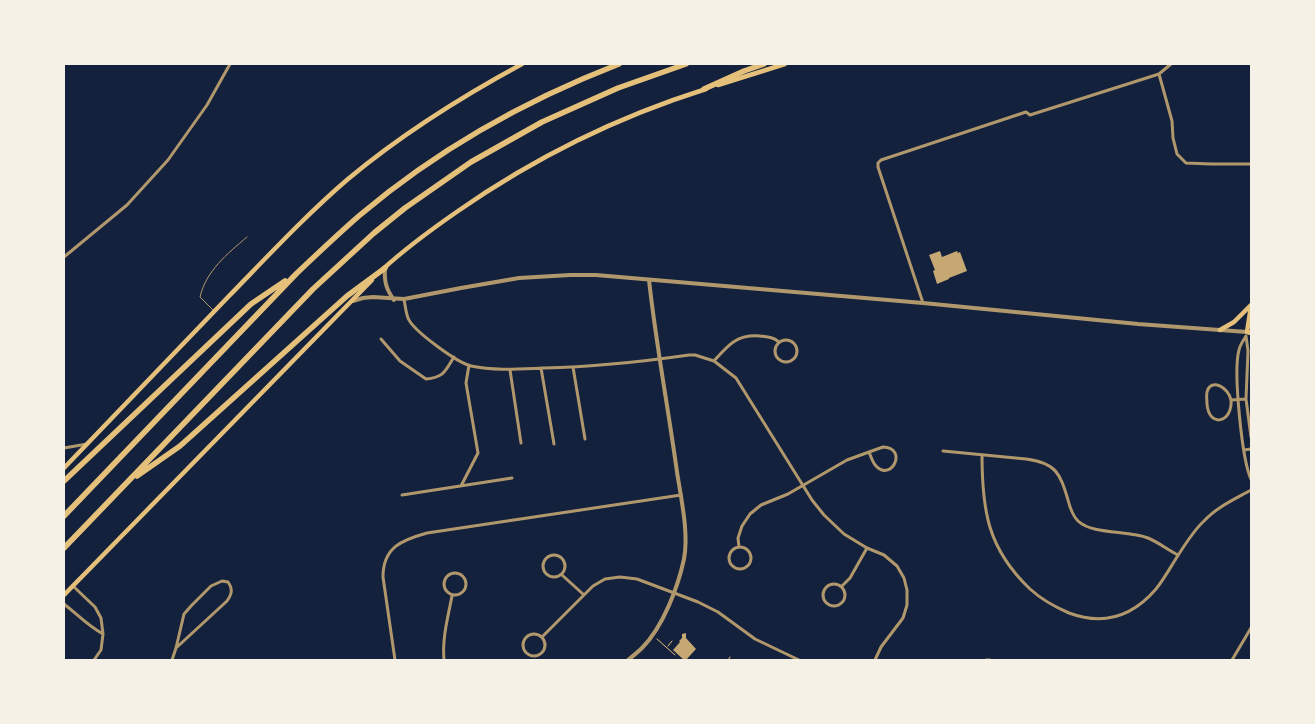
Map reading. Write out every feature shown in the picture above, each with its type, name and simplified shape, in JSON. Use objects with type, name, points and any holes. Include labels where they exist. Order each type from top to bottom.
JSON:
[{"type":"highway","points":[[64,516],[296,274],[361,214],[440,156],[495,122],[562,87],[619,64]]},
{"type":"highway","points":[[64,548],[313,289],[374,232],[470,162],[542,122],[618,88],[686,64]]},
{"type":"highway","points":[[704,89],[764,64]]},
{"type":"highway","points":[[126,483],[180,446],[347,296],[384,268]]},
{"type":"highway","points":[[64,481],[251,304],[296,274]]},
{"type":"main road","points":[[64,468],[292,231],[348,179],[418,126],[460,99],[522,64]]},
{"type":"main road","points":[[64,595],[350,301],[384,268],[448,217],[536,162],[608,126],[654,106],[785,64]]},
{"type":"main road","points":[[1220,330],[1234,322],[1251,305]]},
{"type":"main road","points":[[1248,334],[1251,305]]},
{"type":"street","points":[[64,257],[127,204],[156,173],[207,105],[230,64]]},
{"type":"street","points":[[923,303],[878,166],[881,160],[1026,112],[1030,115],[1159,74],[1171,64]]},
{"type":"street","points":[[1159,74],[1172,121],[1173,138],[1177,154],[1186,163],[1251,164]]},
{"type":"street","points":[[384,268],[386,286],[394,300]]},
{"type":"street","points":[[350,301],[373,297],[404,300],[519,278],[596,275],[923,303],[1248,334]]},
{"type":"street","points":[[628,660],[643,646],[659,624],[674,594],[684,557],[685,527],[681,494],[649,280]]},
{"type":"street","points":[[404,300],[408,319],[417,332],[440,349],[469,365],[510,370],[573,367],[689,355],[714,361],[736,378],[803,486],[824,515],[844,534],[884,555],[897,566],[904,578],[907,590],[907,605],[903,618],[881,647],[874,660]]},
{"type":"street","points":[[1248,334],[1246,399],[1251,437]]},
{"type":"street","points":[[1248,334],[1238,351],[1237,374],[1244,450],[1247,471],[1251,479]]},
{"type":"street","points":[[714,361],[735,339],[752,335],[774,338],[778,342]]},
{"type":"street","points":[[381,339],[400,362],[426,379],[437,378],[442,375],[454,357]]},
{"type":"street","points":[[784,339],[795,343],[797,350],[793,359],[783,361],[777,357],[775,350],[778,342],[784,339]]},
{"type":"street","points":[[461,486],[478,453],[466,383],[469,365]]},
{"type":"street","points":[[573,367],[585,439]]},
{"type":"street","points":[[540,368],[554,444]]},
{"type":"street","points":[[510,370],[521,442]]},
{"type":"street","points":[[1214,385],[1222,387],[1228,392],[1231,400],[1232,408],[1226,416],[1216,420],[1212,418],[1208,410],[1206,395],[1210,387],[1214,385]]},
{"type":"street","points":[[1231,400],[1246,399]]},
{"type":"street","points":[[64,448],[87,444]]},
{"type":"street","points":[[739,547],[738,538],[742,526],[750,514],[761,505],[788,494],[847,460],[869,452],[883,447],[890,448],[895,454],[896,462],[888,470],[881,470],[875,465],[869,452]]},
{"type":"street","points":[[1244,450],[1251,449]]},
{"type":"street","points":[[943,451],[1038,461],[1048,464],[1061,478],[1071,511],[1076,520],[1086,527],[1148,538],[1178,555]]},
{"type":"street","points":[[982,455],[984,503],[988,524],[999,551],[1014,573],[1044,600],[1061,610],[1088,619],[1122,615],[1139,606],[1158,587],[1178,555],[1204,521],[1251,490]]},
{"type":"street","points":[[402,495],[512,478]]},
{"type":"street","points":[[395,660],[383,577],[385,560],[394,547],[428,533],[681,494]]},
{"type":"street","points":[[739,547],[747,549],[751,555],[748,566],[742,570],[731,566],[728,559],[730,552],[739,547]]},
{"type":"street","points":[[842,586],[850,578],[868,548]]},
{"type":"street","points":[[555,554],[562,558],[565,568],[562,574],[554,578],[544,573],[542,566],[548,556],[555,554]]},
{"type":"street","points":[[449,574],[460,574],[467,583],[465,590],[460,595],[452,596],[444,588],[444,580],[449,574]]},
{"type":"street","points":[[562,574],[584,595]]},
{"type":"street","points":[[542,637],[593,586],[605,579],[620,577],[637,579],[694,600],[718,612],[755,639],[790,659],[799,660]]},
{"type":"street","points":[[172,660],[184,614],[211,586],[222,581],[228,582],[232,591],[227,601],[176,648]]},
{"type":"street","points":[[835,584],[842,586],[846,596],[842,603],[835,606],[825,602],[823,595],[825,588],[835,584]]},
{"type":"street","points":[[72,586],[95,607],[101,618],[103,634],[101,650],[94,660]]},
{"type":"street","points":[[444,660],[444,636],[452,596]]},
{"type":"street","points":[[64,604],[82,617],[92,628],[103,634]]},
{"type":"street","points":[[1232,660],[1251,628]]},
{"type":"street","points":[[532,634],[542,637],[546,644],[545,651],[535,657],[528,655],[523,645],[526,638],[532,634]]},
{"type":"lane","points":[[214,312],[200,297],[202,289],[210,274],[224,257],[247,237]]},
{"type":"path","points":[[656,638],[675,655]]},
{"type":"path","points":[[667,647],[672,642]]},
{"type":"building","points":[[940,251],[942,257],[957,251],[958,253],[960,252],[967,271],[937,284],[933,271],[935,270],[929,255]]},
{"type":"building","points":[[686,633],[686,638],[696,649],[684,660],[673,650],[680,642],[682,634]]}]
